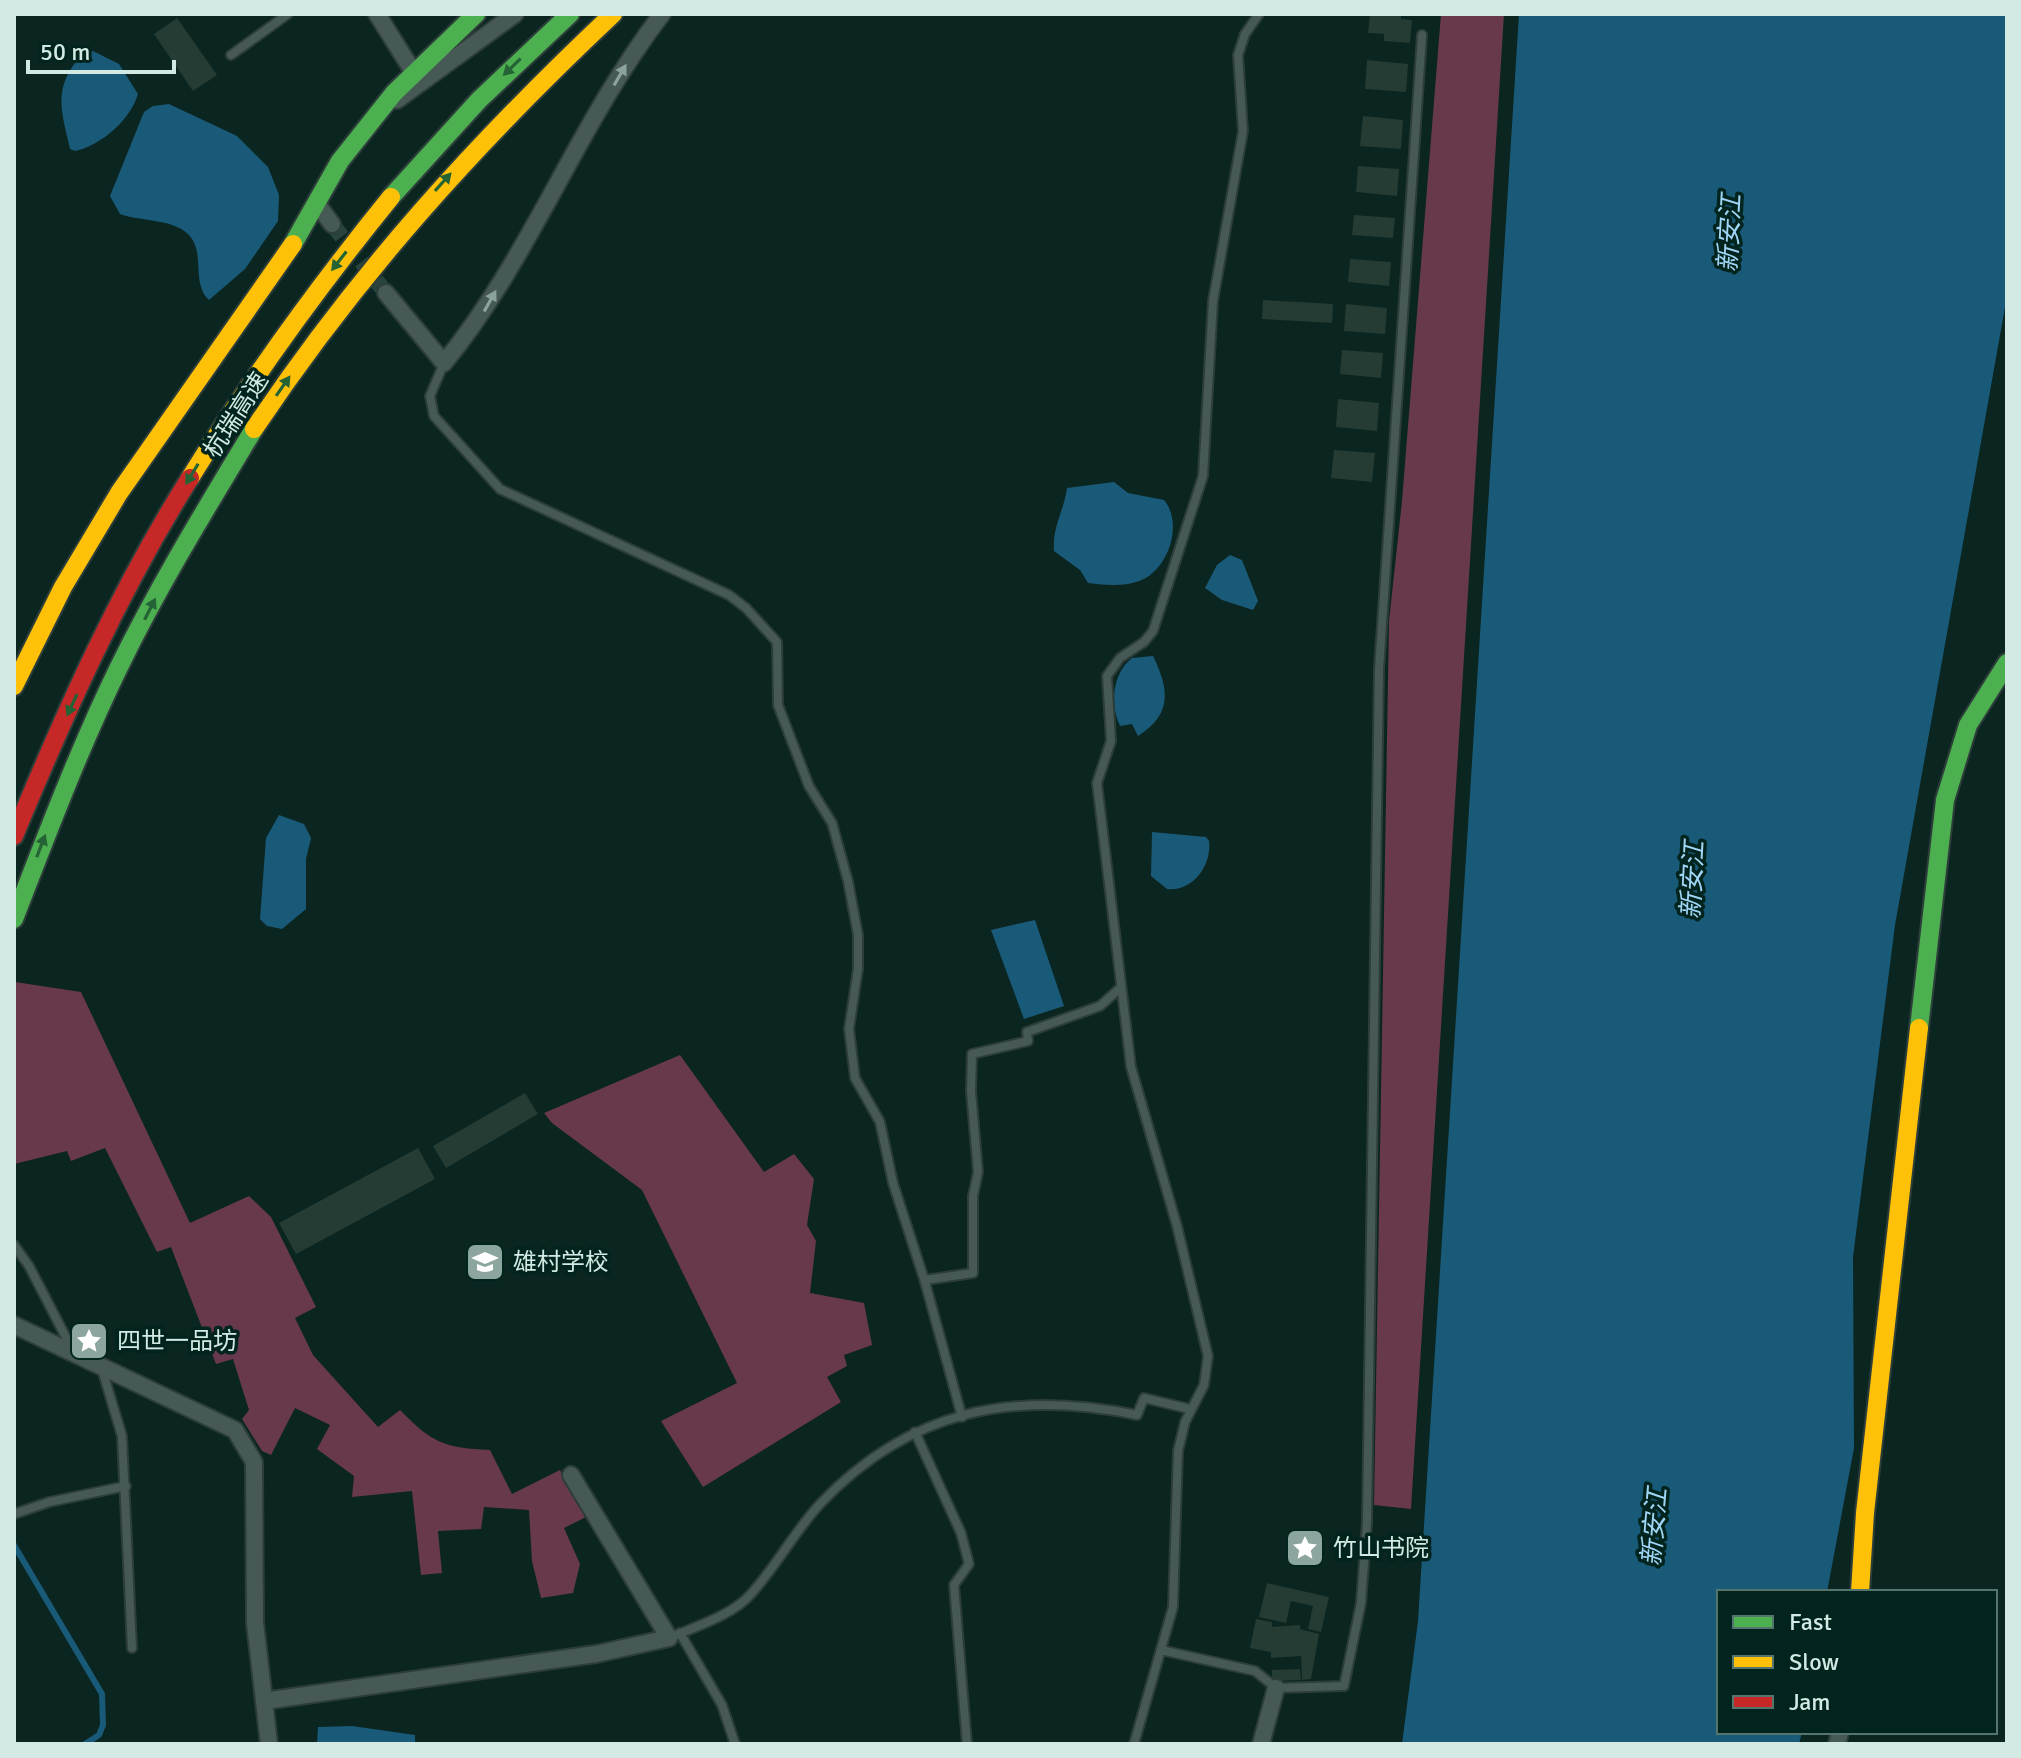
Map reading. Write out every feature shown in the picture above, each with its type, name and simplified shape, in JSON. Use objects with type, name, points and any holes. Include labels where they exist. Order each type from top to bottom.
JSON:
[{"type":"main road","points":[[14,686],[63,587],[119,493],[304,229],[340,161],[375,114],[476,14]]},
{"type":"main road","name":"杭瑞高速","points":[[14,836],[124,595],[168,514],[234,407],[303,309],[382,207],[469,110],[570,14]]},
{"type":"main road","name":"杭瑞高速","points":[[14,919],[69,780],[133,643],[193,529],[258,423],[365,275],[447,177],[530,90],[613,14]]},
{"type":"main road","points":[[1860,1590],[1867,1498],[1945,800],[1968,725],[2007,663]]},
{"type":"street","points":[[377,14],[414,73]]},
{"type":"street","points":[[375,114],[432,77],[515,14]]},
{"type":"street","points":[[386,293],[444,363],[479,321],[629,59],[662,14]]},
{"type":"street","points":[[317,204],[332,224]]},
{"type":"street","points":[[14,1325],[235,1430],[249,1451],[254,1462],[255,1623],[269,1744]]},
{"type":"street","points":[[264,1701],[596,1654],[675,1635],[571,1475]]},
{"type":"street","points":[[1261,1744],[1276,1688]]},
{"type":"lane","points":[[231,55],[288,14]]},
{"type":"lane","points":[[1134,1744],[1173,1607],[1178,1451],[1190,1409],[1204,1385],[1208,1356],[1177,1226],[1131,1067],[1119,989],[1097,783],[1111,741],[1105,683],[1120,658],[1144,642],[1153,631],[1203,476],[1213,301],[1243,131],[1238,55],[1245,34],[1259,14]]},
{"type":"lane","points":[[1161,1650],[1255,1671],[1276,1688],[1344,1686],[1361,1603],[1367,1522],[1379,669],[1422,35]]},
{"type":"lane","points":[[444,363],[430,396],[434,416],[500,489],[729,595],[746,608],[777,642],[778,705],[809,786],[832,823],[848,881],[858,935],[858,969],[849,1029],[855,1078],[880,1122],[893,1183],[925,1280],[962,1417]]},
{"type":"lane","points":[[925,1280],[973,1273],[973,1196],[978,1172],[971,1091],[972,1054],[1028,1041],[1027,1032],[1100,1006],[1119,989]]},
{"type":"lane","points":[[14,1245],[29,1266],[75,1353]]},
{"type":"lane","points":[[100,1366],[122,1436],[132,1648]]},
{"type":"lane","points":[[735,1744],[722,1705],[675,1635],[748,1597],[821,1503],[864,1464],[915,1432],[996,1405],[1082,1404],[1137,1415],[1144,1398],[1190,1409]]},
{"type":"lane","points":[[915,1432],[961,1533],[969,1564],[954,1585],[967,1744]]},
{"type":"lane","points":[[14,1514],[49,1502],[126,1486]]},
{"type":"shaded area","points":[[1441,14],[1504,14],[1411,1509],[1374,1505],[1389,621],[1402,501]]},
{"type":"shaded area","points":[[15,982],[81,992],[190,1223],[249,1196],[271,1217],[316,1307],[295,1318],[313,1355],[378,1427],[400,1410],[421,1430],[440,1442],[461,1448],[490,1450],[512,1494],[560,1470],[588,1516],[564,1528],[580,1564],[573,1593],[541,1598],[532,1561],[529,1510],[484,1507],[481,1529],[438,1531],[442,1573],[421,1575],[412,1491],[352,1497],[354,1476],[317,1449],[330,1425],[295,1408],[271,1455],[262,1451],[242,1419],[249,1410],[233,1359],[216,1364],[171,1247],[157,1252],[105,1148],[71,1161],[67,1151],[14,1164]]},
{"type":"shaded area","points":[[680,1055],[764,1172],[794,1154],[814,1179],[807,1225],[816,1241],[810,1293],[864,1303],[872,1345],[844,1355],[847,1366],[827,1377],[841,1402],[703,1487],[661,1421],[737,1383],[642,1190],[552,1123],[544,1113]]},
{"type":"water","name":"新安江","points":[[1519,14],[2007,14],[2007,296],[1895,925],[1853,1257],[1854,1448],[1827,1590],[1717,1590],[1717,1734],[1802,1734],[1799,1744],[1402,1744],[1418,1621]]},
{"type":"water","points":[[93,51],[119,64],[138,94],[129,113],[114,130],[95,143],[75,151],[70,149],[64,122],[63,88],[73,65],[83,53]]},
{"type":"water","points":[[169,104],[237,136],[268,167],[279,195],[278,221],[245,269],[209,300],[200,283],[197,255],[191,237],[168,224],[120,214],[110,196],[144,112],[153,106]]},
{"type":"water","points":[[1114,482],[1128,493],[1164,500],[1173,521],[1170,546],[1158,568],[1139,581],[1120,585],[1088,583],[1080,570],[1054,551],[1056,527],[1067,488]]},
{"type":"water","points":[[1230,555],[1242,560],[1258,601],[1253,610],[1222,600],[1205,588],[1217,565]]},
{"type":"water","points":[[1153,656],[1165,690],[1165,700],[1157,719],[1138,736],[1132,724],[1120,726],[1115,708],[1115,690],[1120,672],[1132,658]]},
{"type":"water","points":[[279,815],[304,824],[311,838],[306,859],[306,909],[282,929],[267,926],[260,919],[266,838]]},
{"type":"water","points":[[1152,832],[1206,837],[1209,841],[1207,859],[1204,868],[1192,882],[1176,889],[1167,889],[1151,876]]},
{"type":"water","points":[[1035,920],[1064,1006],[1024,1019],[991,930]]},
{"type":"water","points":[[352,1726],[415,1735],[415,1744],[317,1744],[318,1727]]},
{"type":"building","points":[[1370,14],[1401,14],[1401,19],[1412,20],[1410,43],[1384,41],[1384,34],[1368,33]]},
{"type":"building","points":[[177,18],[217,75],[193,91],[154,34]]},
{"type":"building","points":[[1367,60],[1408,64],[1406,92],[1365,89]]},
{"type":"building","points":[[1363,116],[1403,120],[1401,149],[1360,146]]},
{"type":"building","points":[[1358,166],[1399,169],[1397,196],[1356,192]]},
{"type":"building","points":[[1354,215],[1395,218],[1393,238],[1352,235]]},
{"type":"building","points":[[1350,259],[1391,262],[1389,286],[1348,282]]},
{"type":"building","points":[[1263,300],[1333,304],[1332,323],[1262,319]]},
{"type":"building","points":[[1346,304],[1387,308],[1385,334],[1344,331]]},
{"type":"building","points":[[1342,350],[1383,353],[1381,378],[1340,374]]},
{"type":"building","points":[[1338,399],[1379,403],[1377,431],[1336,427]]},
{"type":"building","points":[[1334,450],[1375,453],[1372,482],[1331,478]]},
{"type":"building","points":[[525,1093],[538,1114],[446,1168],[433,1146]]},
{"type":"building","points":[[418,1148],[435,1179],[296,1254],[279,1223]]},
{"type":"building","points":[[1267,1583],[1329,1597],[1321,1632],[1308,1629],[1313,1606],[1291,1601],[1286,1623],[1259,1617]]},
{"type":"building","points":[[1256,1619],[1272,1622],[1272,1627],[1300,1625],[1300,1629],[1319,1634],[1311,1679],[1302,1680],[1301,1656],[1271,1658],[1271,1652],[1250,1648]]},
{"type":"building","points":[[1300,1669],[1301,1680],[1272,1681],[1272,1670]]},
{"type":"waterway","points":[[14,1545],[102,1694],[103,1725],[99,1735],[85,1744]]},
{"type":"tunnel","points":[[332,224],[386,293]]},
{"type":"traffic: fast","points":[[293,244],[340,161],[394,93],[476,14]]},
{"type":"traffic: fast","points":[[391,197],[479,100],[570,14]]},
{"type":"traffic: fast","points":[[14,919],[77,760],[134,636],[254,429]]},
{"type":"traffic: fast","points":[[1919,1028],[1945,800],[1968,725],[2007,663]]},
{"type":"traffic: slow","points":[[254,429],[335,316],[422,211],[514,111],[613,14]]},
{"type":"traffic: slow","points":[[190,478],[286,334],[391,197]]},
{"type":"traffic: slow","points":[[14,686],[63,587],[119,493],[293,244]]},
{"type":"traffic: slow","points":[[1860,1590],[1865,1513],[1919,1028]]},
{"type":"traffic: jam","points":[[14,836],[94,653],[140,564],[190,478]]},
{"type":"place","name":"雄村学校","points":[[485,1262]]},
{"type":"place","name":"四世一品坊","points":[[89,1341]]},
{"type":"place","name":"竹山书院","points":[[1305,1548]]}]
